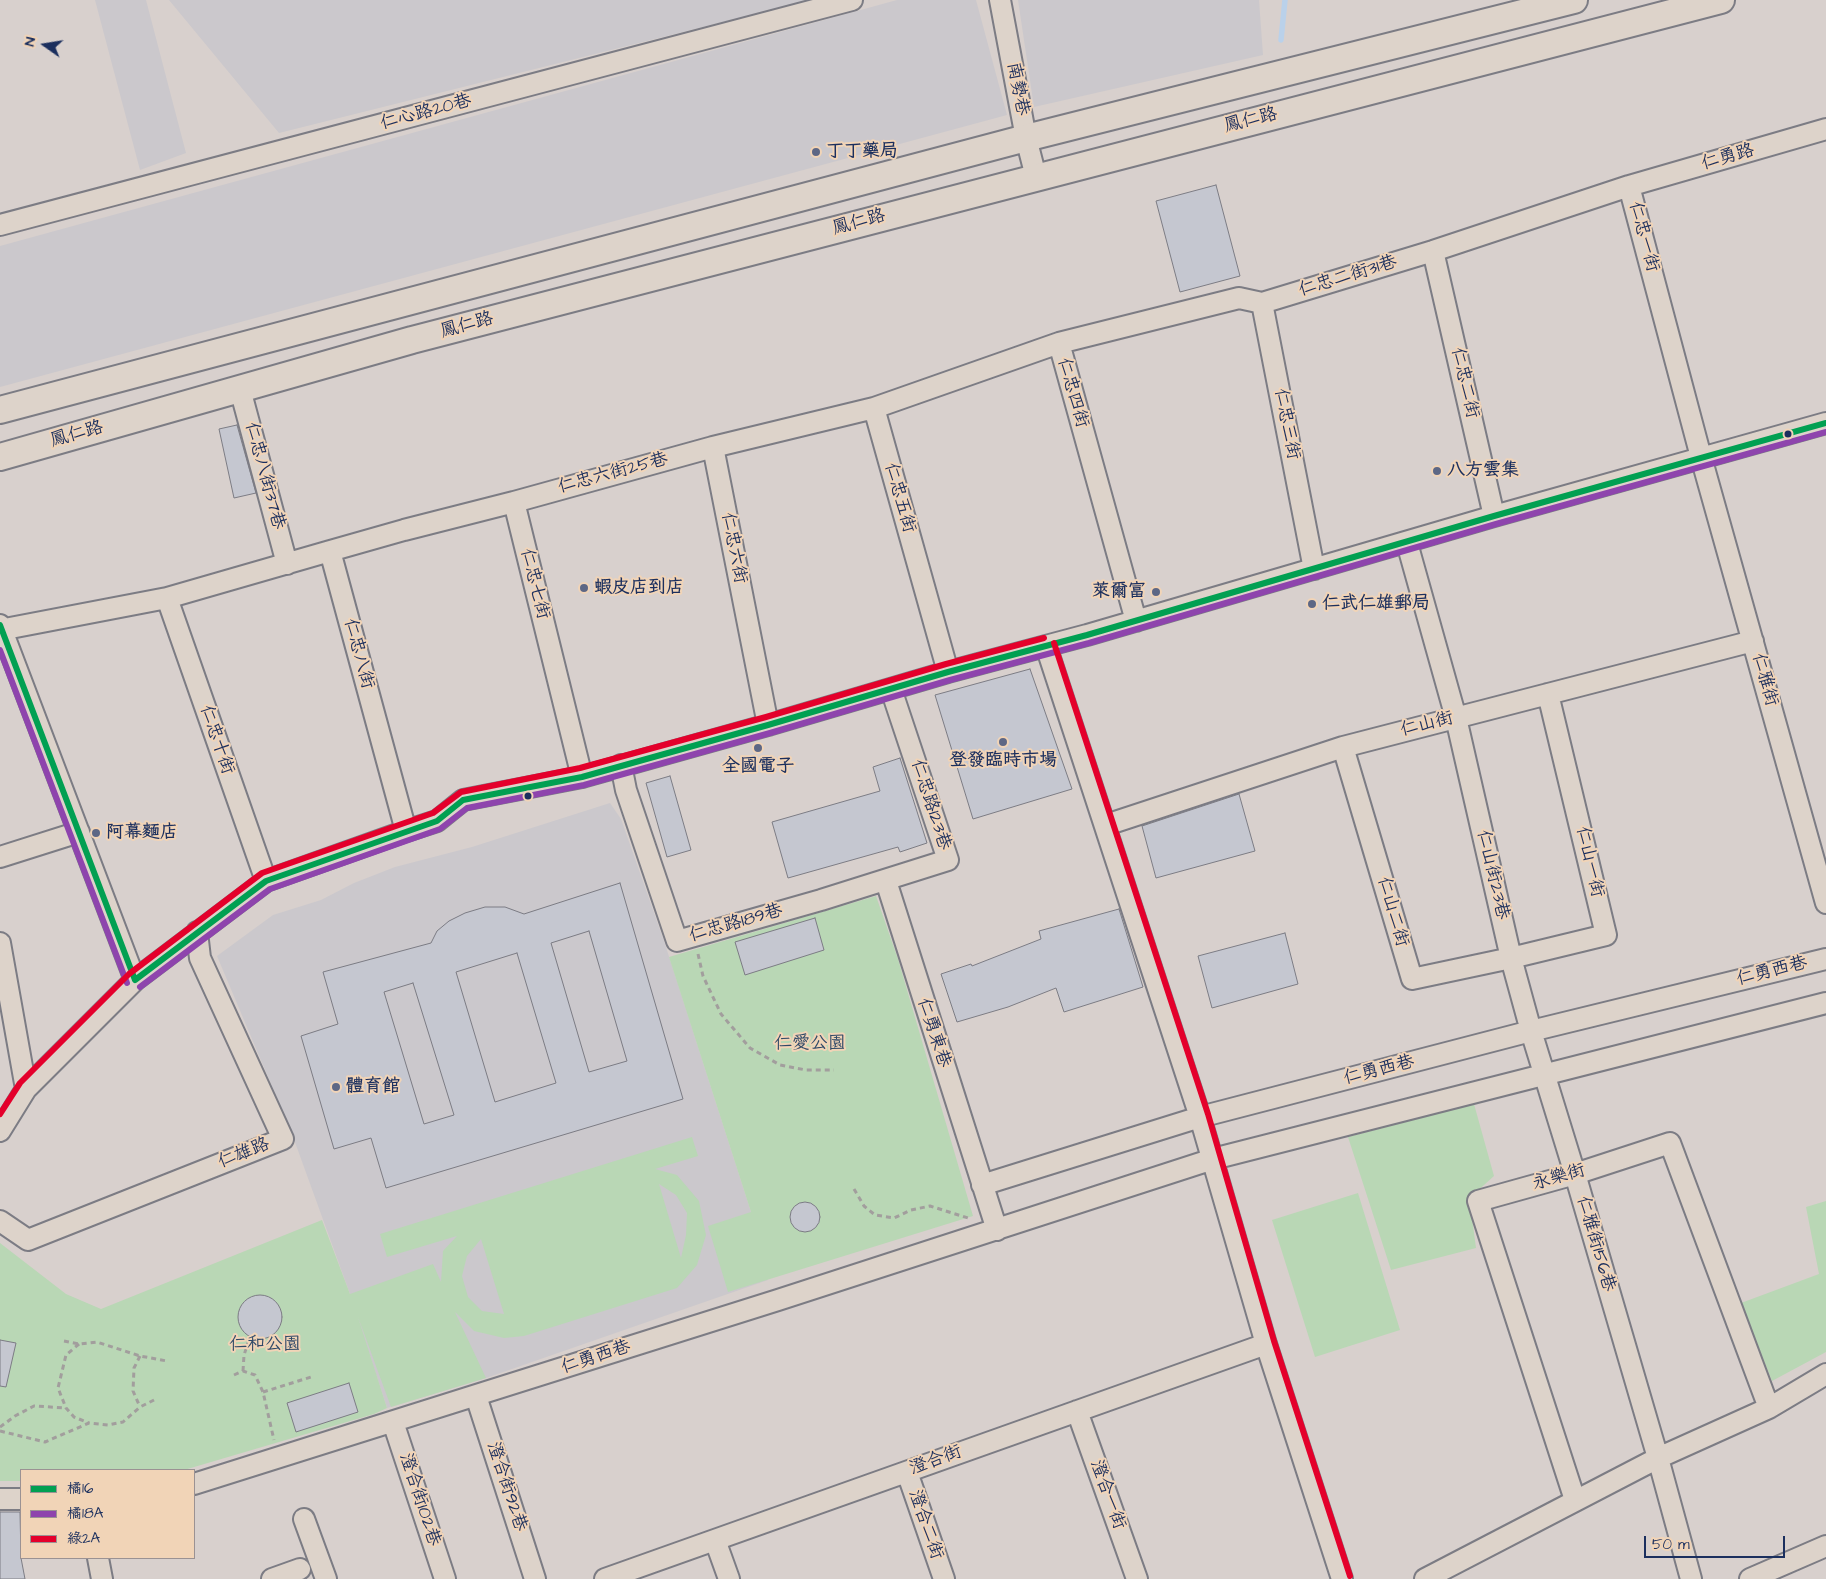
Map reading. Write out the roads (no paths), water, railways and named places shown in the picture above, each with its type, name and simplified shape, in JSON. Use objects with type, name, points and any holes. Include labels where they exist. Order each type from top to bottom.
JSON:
[{"type":"main road","points":[[0,410],[1026,138],[1574,0]]},
{"type":"main road","name":"鳳仁路","points":[[0,457],[431,335],[1720,0]]},
{"type":"street","name":"仁心路20巷","points":[[0,226],[852,0]]},
{"type":"street","name":"南勢巷","points":[[1000,0],[1026,138],[1036,177]]},
{"type":"street","name":"仁勇路","points":[[1629,186],[1826,129]]},
{"type":"street","name":"仁忠一街","points":[[1434,251],[1629,186],[1701,457]]},
{"type":"street","name":"仁忠二街31巷","points":[[1262,303],[1434,251]]},
{"type":"street","name":"仁忠二街","points":[[1434,251],[1494,516]]},
{"type":"street","name":"仁忠四街","points":[[1136,621],[1059,344],[1238,298],[1262,303]]},
{"type":"street","name":"仁忠三街","points":[[1262,303],[1314,569]]},
{"type":"street","points":[[713,447],[874,408],[1059,344]]},
{"type":"street","name":"仁忠八街37巷","points":[[240,389],[287,564]]},
{"type":"street","name":"仁忠五街","points":[[874,408],[948,672]]},
{"type":"street","points":[[0,1131],[26,1089],[135,980],[266,881],[406,830],[437,821],[463,800],[582,777],[948,672],[1136,621],[1494,516],[1826,423]]},
{"type":"street","name":"仁忠六街25巷","points":[[514,502],[713,447]]},
{"type":"street","name":"仁忠六街","points":[[713,447],[768,725]]},
{"type":"street","name":"仁雅街","points":[[1701,457],[1826,902]]},
{"type":"street","points":[[135,980],[1,628],[167,598],[404,530],[514,502]]},
{"type":"street","name":"仁忠七街","points":[[514,502],[582,777]]},
{"type":"street","name":"仁山街23巷","points":[[1407,543],[1456,718],[1511,958],[1531,1031]]},
{"type":"street","name":"仁忠八街","points":[[330,552],[406,830]]},
{"type":"street","name":"仁忠十街","points":[[167,598],[266,881]]},
{"type":"street","name":"仁山街","points":[[1106,825],[1343,747],[1753,641]]},
{"type":"street","points":[[1046,646],[1200,1117],[1266,1344],[1342,1579]]},
{"type":"street","name":"仁忠路123巷","points":[[886,881],[948,860],[891,689]]},
{"type":"street","name":"仁山一街","points":[[1511,958],[1606,935],[1548,694]]},
{"type":"street","name":"仁山二街","points":[[1343,747],[1412,979],[1511,958]]},
{"type":"street","name":"仁忠路189巷","points":[[621,765],[626,790],[677,941],[886,881]]},
{"type":"street","points":[[0,857],[79,832]]},
{"type":"street","name":"仁勇東巷","points":[[886,881],[982,1185]]},
{"type":"street","name":"仁雄路","points":[[0,1221],[28,1240],[283,1138],[200,958],[197,932]]},
{"type":"street","points":[[0,943],[26,1089]]},
{"type":"street","name":"仁勇西巷","points":[[982,1185],[1200,1117],[1531,1031],[1826,959]]},
{"type":"street","name":"仁勇西巷","points":[[195,1484],[997,1230],[1213,1159],[1826,1003]]},
{"type":"street","name":"仁雅街156巷","points":[[1531,1031],[1658,1458],[1691,1579]]},
{"type":"street","name":"永樂街","points":[[1575,1500],[1478,1201],[1575,1174],[1670,1143],[1769,1408]]},
{"type":"street","points":[[982,1185],[997,1230]]},
{"type":"street","name":"澄合街","points":[[605,1579],[1266,1344]]},
{"type":"street","points":[[1424,1579],[1658,1458],[1769,1408],[1826,1374]]},
{"type":"street","name":"澄合街92巷","points":[[476,1396],[535,1579]]},
{"type":"street","name":"澄合一街","points":[[1077,1412],[1138,1579]]},
{"type":"street","name":"澄合街102巷","points":[[393,1422],[445,1579]]},
{"type":"street","name":"澄合二街","points":[[907,1472],[944,1579]]},
{"type":"street","points":[[0,1499],[20,1499]]},
{"type":"street","points":[[304,1519],[326,1579]]},
{"type":"street","points":[[715,1540],[729,1579]]},
{"type":"street","points":[[1750,1579],[1826,1546]]},
{"type":"street","points":[[98,1559],[102,1579]]},
{"type":"street","points":[[272,1579],[300,1569]]},
{"type":"waterway","points":[[1281,40],[1285,0]]},
{"type":"place","name":"丁丁藥局","points":[[816,152]]},
{"type":"place","name":"八方雲集","points":[[1437,471]]},
{"type":"place","name":"蝦皮店到店","points":[[584,588]]},
{"type":"place","name":"萊爾富","points":[[1156,592]]},
{"type":"place","name":"仁武仁雄郵局","points":[[1312,604]]},
{"type":"place","name":"登發臨時市場","points":[[1003,742]]},
{"type":"place","name":"全國電子","points":[[758,748]]},
{"type":"place","name":"阿幕麵店","points":[[96,833]]},
{"type":"place","name":"體育館","points":[[336,1087]]},
{"type":"park label","name":"仁愛公園","points":[[810,1044]]},
{"type":"park label","name":"仁和公園","points":[[265,1345]]}]
